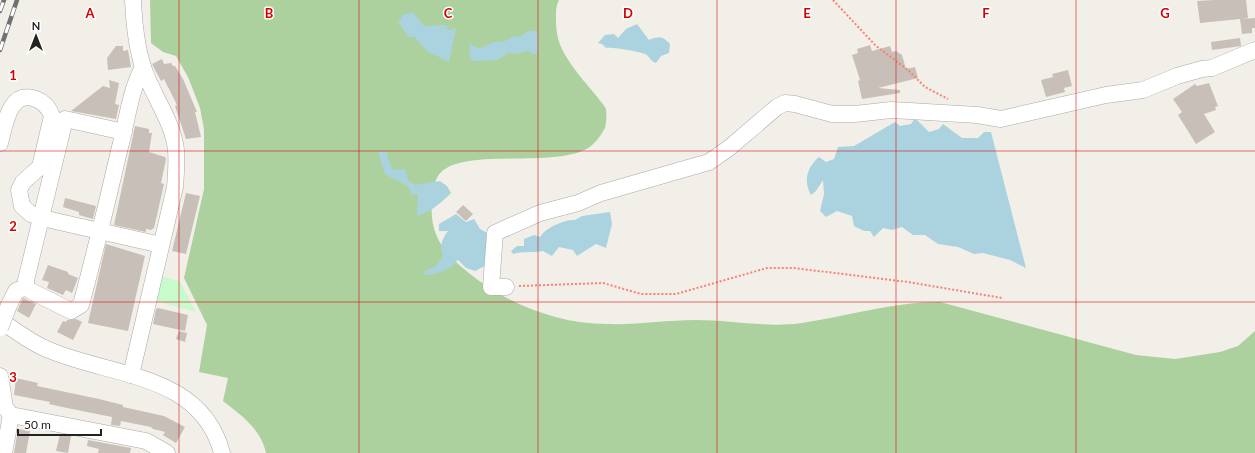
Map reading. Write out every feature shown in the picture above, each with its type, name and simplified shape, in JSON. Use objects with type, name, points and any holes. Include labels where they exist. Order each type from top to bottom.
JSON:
[{"type":"street","points":[[131,375],[160,245],[175,187],[176,150],[172,134],[143,67],[134,26],[133,0]]},
{"type":"street","points":[[506,287],[491,287],[495,233],[540,213],[578,203],[601,193],[709,162],[729,148],[776,107],[785,103],[795,104],[832,114],[855,114],[891,110],[977,115],[1001,119],[1106,95],[1127,94],[1143,90],[1177,76],[1202,69],[1212,68],[1255,50]]},
{"type":"street","points":[[124,132],[65,119],[26,280],[26,286],[30,291],[71,311],[81,305],[100,232],[137,79],[143,67]]},
{"type":"street","points":[[0,142],[9,109],[16,101],[25,98],[33,98],[42,102],[50,109],[52,116],[40,167],[23,182],[19,190],[22,206],[30,214],[42,218],[160,245]]},
{"type":"street","points":[[0,328],[16,291],[26,286]]},
{"type":"street","points":[[0,320],[24,337],[48,350],[168,387],[189,400],[205,417],[219,441],[222,453]]},
{"type":"street","points":[[0,376],[5,407],[11,415],[146,441],[167,453]]},
{"type":"street","points":[[4,453],[11,415]]},
{"type":"path","points":[[833,0],[876,46],[908,70],[925,87],[951,101]]},
{"type":"path","points":[[506,287],[566,283],[603,283],[641,294],[676,294],[767,268],[794,268],[908,282],[1002,298]]},
{"type":"green space","points":[[150,0],[559,0],[556,9],[556,18],[559,41],[570,62],[605,108],[605,128],[599,138],[591,146],[576,153],[556,157],[463,162],[447,168],[437,178],[433,189],[432,218],[438,240],[453,259],[486,286],[505,297],[544,314],[586,323],[607,324],[696,320],[776,325],[802,323],[905,304],[940,302],[1136,355],[1175,359],[1220,352],[1238,346],[1255,331],[1255,453],[266,453],[260,437],[255,430],[243,417],[223,401],[228,378],[199,372],[207,325],[184,278],[204,189],[204,129],[200,108],[188,77],[176,56],[163,52],[151,43]]},
{"type":"green space","points":[[162,277],[180,281],[196,312],[156,301]]},
{"type":"water","points":[[413,12],[424,26],[446,25],[448,30],[456,28],[449,62],[427,51],[414,37],[408,37],[398,21],[403,15]]},
{"type":"water","points":[[637,24],[649,40],[661,38],[665,39],[670,44],[669,53],[661,56],[656,63],[647,55],[634,51],[606,48],[602,44],[598,43],[605,35],[614,34],[618,38],[626,29]]},
{"type":"water","points":[[528,31],[538,31],[537,54],[532,54],[528,51],[514,54],[508,53],[497,60],[472,61],[469,54],[469,43],[481,48],[494,42],[505,41],[512,36],[520,37]]},
{"type":"water","points":[[915,118],[929,132],[939,129],[943,124],[962,138],[978,138],[984,132],[991,132],[1026,268],[1010,260],[983,253],[974,254],[958,247],[938,244],[925,235],[913,235],[902,227],[892,230],[883,228],[874,237],[870,231],[864,231],[854,226],[852,216],[837,211],[826,217],[820,211],[824,194],[823,180],[816,191],[811,195],[807,185],[809,170],[819,157],[826,162],[834,159],[838,147],[854,146],[895,122],[900,126],[911,124]]},
{"type":"water","points":[[378,151],[387,152],[388,159],[393,170],[405,169],[408,180],[415,185],[440,181],[447,186],[451,193],[436,207],[417,216],[418,194],[412,195],[408,186],[385,174]]},
{"type":"water","points":[[610,212],[612,224],[606,248],[596,244],[577,256],[573,250],[559,247],[552,256],[543,251],[513,254],[511,251],[517,246],[524,246],[524,239],[534,235],[540,237],[546,230],[561,223],[575,220],[582,216]]},
{"type":"water","points":[[456,214],[466,222],[474,219],[480,229],[489,234],[487,265],[475,271],[466,268],[458,260],[451,267],[442,271],[424,275],[425,271],[436,266],[443,256],[441,249],[442,243],[448,231],[439,231],[439,224]]},
{"type":"building","points":[[1246,0],[1248,18],[1241,19],[1255,18],[1255,28],[1252,28],[1252,33],[1242,34],[1240,19],[1200,23],[1197,1]]},
{"type":"building","points":[[1240,38],[1241,46],[1212,50],[1211,42]]},
{"type":"building","points":[[870,45],[872,51],[890,46],[892,52],[896,51],[902,55],[906,69],[915,67],[918,78],[878,88],[900,90],[900,93],[862,99],[858,81],[860,80],[852,55],[858,53],[857,49]]},
{"type":"building","points":[[116,46],[123,46],[123,51],[128,50],[131,67],[108,70],[107,58]]},
{"type":"building","points":[[162,59],[164,64],[171,63],[175,66],[183,79],[197,112],[195,112],[201,137],[186,139],[175,106],[177,105],[164,79],[161,81],[152,64]]},
{"type":"building","points":[[1068,70],[1072,86],[1064,88],[1065,92],[1046,97],[1041,80],[1053,77],[1052,74]]},
{"type":"building","points":[[109,80],[119,83],[115,104],[119,105],[116,119],[71,111],[103,86],[110,88]]},
{"type":"building","points":[[1209,83],[1218,106],[1215,107],[1216,110],[1204,114],[1215,132],[1196,144],[1178,115],[1182,112],[1173,99],[1195,84],[1197,86]]},
{"type":"building","points":[[135,126],[149,129],[149,133],[152,133],[149,152],[165,157],[166,159],[161,183],[164,184],[154,228],[151,230],[146,229],[146,232],[114,225]]},
{"type":"building","points":[[186,193],[200,196],[186,254],[172,251]]},
{"type":"building","points":[[65,198],[96,206],[93,219],[79,215],[79,212],[63,207]]},
{"type":"building","points":[[463,205],[473,214],[466,221],[456,212]]},
{"type":"building","points":[[106,244],[145,256],[128,331],[88,323]]},
{"type":"building","points":[[48,265],[68,272],[68,274],[78,278],[72,293],[66,290],[63,295],[47,288],[49,282],[42,280]]},
{"type":"building","points":[[23,298],[36,304],[29,318],[17,311]]},
{"type":"building","points":[[158,308],[188,315],[185,331],[153,324],[156,309]]},
{"type":"building","points":[[76,319],[82,322],[73,340],[57,332],[63,321],[66,322],[67,320]]},
{"type":"building","points":[[179,331],[187,333],[185,342],[176,339]]},
{"type":"building","points":[[16,378],[38,383],[37,386],[99,399],[123,405],[123,407],[164,416],[185,427],[176,443],[163,435],[165,432],[153,429],[151,427],[121,421],[120,426],[111,425],[112,417],[14,395]]},
{"type":"building","points":[[18,429],[30,431],[26,453],[14,453]]},
{"type":"building","points":[[60,434],[71,436],[68,453],[56,451]]},
{"type":"building","points":[[88,440],[131,448],[130,453],[98,453],[99,449],[87,446]]},
{"type":"railway","points":[[0,11],[4,0]]},
{"type":"railway","points":[[0,50],[17,0]]}]
